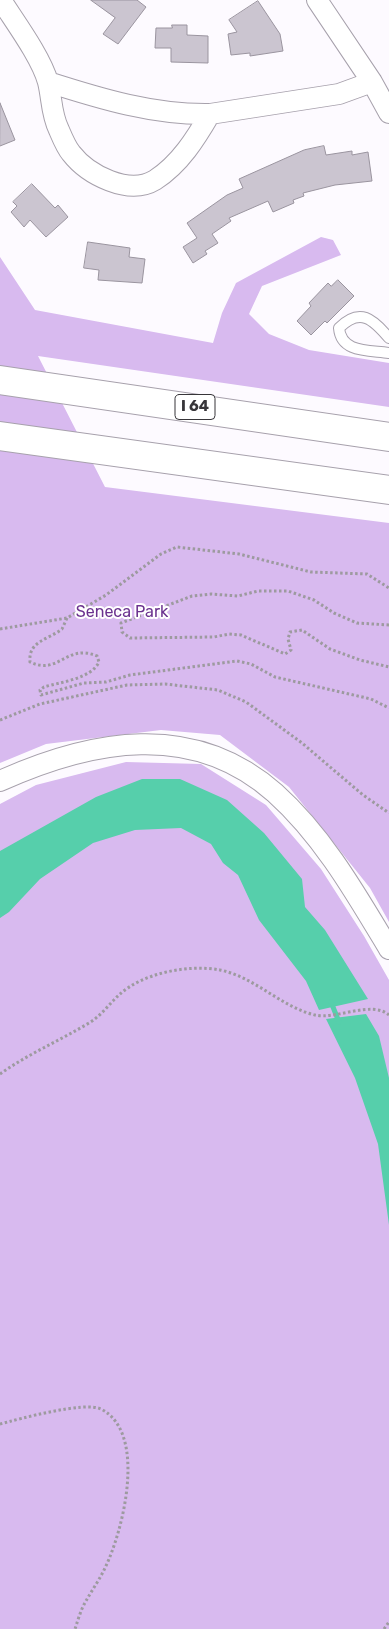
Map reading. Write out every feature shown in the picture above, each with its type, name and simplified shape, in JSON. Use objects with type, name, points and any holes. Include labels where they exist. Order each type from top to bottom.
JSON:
[{"type":"highway","name":"I 64","points":[[0,380],[389,437]]},
{"type":"highway","points":[[0,436],[389,490]]},
{"type":"street","points":[[1,0],[31,47],[48,82],[50,103],[58,128],[71,154],[101,178],[124,186],[140,185],[155,180],[190,148],[210,114]]},
{"type":"street","points":[[317,0],[372,82],[389,113]]},
{"type":"street","points":[[48,82],[94,97],[145,109],[177,114],[210,114],[340,94],[372,82]]},
{"type":"street","points":[[0,781],[68,756],[117,744],[177,746],[221,758],[256,778],[275,794],[310,830],[345,878],[389,949]]},
{"type":"lane","points":[[389,338],[375,321],[359,316],[347,320],[339,328],[340,338],[349,347],[389,353]]},
{"type":"path","points":[[0,629],[67,618],[106,595],[161,554],[177,548],[239,554],[311,572],[361,573],[372,576],[389,588]]},
{"type":"path","points":[[389,625],[357,624],[334,614],[314,600],[288,592],[275,591],[258,591],[238,596],[211,594],[192,596],[122,623],[122,632],[130,638],[166,639],[229,634],[240,635],[286,654],[292,650],[288,639],[290,632],[302,630],[330,649],[360,660],[389,667]]},
{"type":"path","points":[[67,618],[62,630],[37,642],[32,648],[30,662],[38,666],[48,666],[78,652],[97,656],[99,662],[97,667],[85,674],[44,687],[40,690],[41,695],[84,683],[106,682],[130,675],[237,661],[251,664],[275,677],[371,699],[389,708]]},
{"type":"path","points":[[0,720],[40,704],[128,685],[165,684],[218,690],[246,702],[307,747],[363,795],[389,813]]},
{"type":"path","points":[[0,1074],[20,1060],[91,1022],[128,988],[148,978],[184,970],[221,970],[272,994],[298,1011],[319,1016],[366,1010],[385,1011],[389,1014]]},
{"type":"path","points":[[0,1424],[59,1411],[83,1408],[100,1409],[114,1420],[123,1436],[128,1463],[127,1490],[117,1536],[105,1568],[85,1602],[75,1629]]},
{"type":"path","points":[[384,1629],[389,1622]]},
{"type":"green space","name":"Seneca Park","points":[[321,237],[333,240],[341,255],[262,286],[249,314],[269,334],[309,350],[389,363],[389,407],[38,356],[105,487],[389,523],[389,922],[370,888],[289,787],[220,735],[161,730],[46,744],[0,763],[0,257],[35,310],[213,343],[222,313],[236,283]]},
{"type":"green space","points":[[126,762],[201,764],[266,805],[321,869],[364,936],[389,980],[389,1629],[0,1629],[0,804],[36,785]]},
{"type":"shaded area","points":[[142,779],[180,779],[227,800],[264,833],[302,879],[305,907],[325,930],[368,999],[319,1010],[306,981],[259,920],[238,875],[223,863],[211,844],[181,828],[135,830],[93,843],[40,879],[9,912],[0,918],[0,851],[96,797]]},
{"type":"shaded area","points":[[366,1014],[379,1036],[389,1078],[389,1225],[378,1144],[355,1078],[326,1019]]},
{"type":"building","points":[[91,0],[137,0],[146,7],[118,44],[103,34],[115,18]]},
{"type":"building","points":[[258,1],[280,34],[283,51],[250,56],[250,53],[231,55],[228,34],[237,32],[229,20]]},
{"type":"building","points":[[172,25],[187,25],[187,35],[208,36],[208,63],[171,62],[171,48],[155,48],[156,28],[172,28]]},
{"type":"building","points":[[0,103],[15,140],[0,146]]},
{"type":"building","points":[[324,146],[326,155],[352,151],[352,155],[368,152],[372,181],[335,185],[303,193],[304,196],[293,200],[294,203],[273,212],[268,201],[229,218],[231,221],[212,234],[218,243],[205,251],[207,254],[193,263],[183,247],[197,238],[187,223],[227,195],[243,188],[239,179],[304,150]]},
{"type":"building","points":[[32,184],[55,208],[58,205],[68,217],[46,237],[30,220],[24,227],[11,212],[17,206],[13,202]]},
{"type":"building","points":[[88,242],[130,248],[129,257],[145,259],[142,283],[98,280],[99,270],[84,268]]},
{"type":"building","points":[[338,280],[354,296],[327,323],[325,321],[311,335],[297,321],[311,306],[309,303],[328,283],[331,286]]},
{"type":"waterway","points":[[331,1002],[339,1022]]}]
